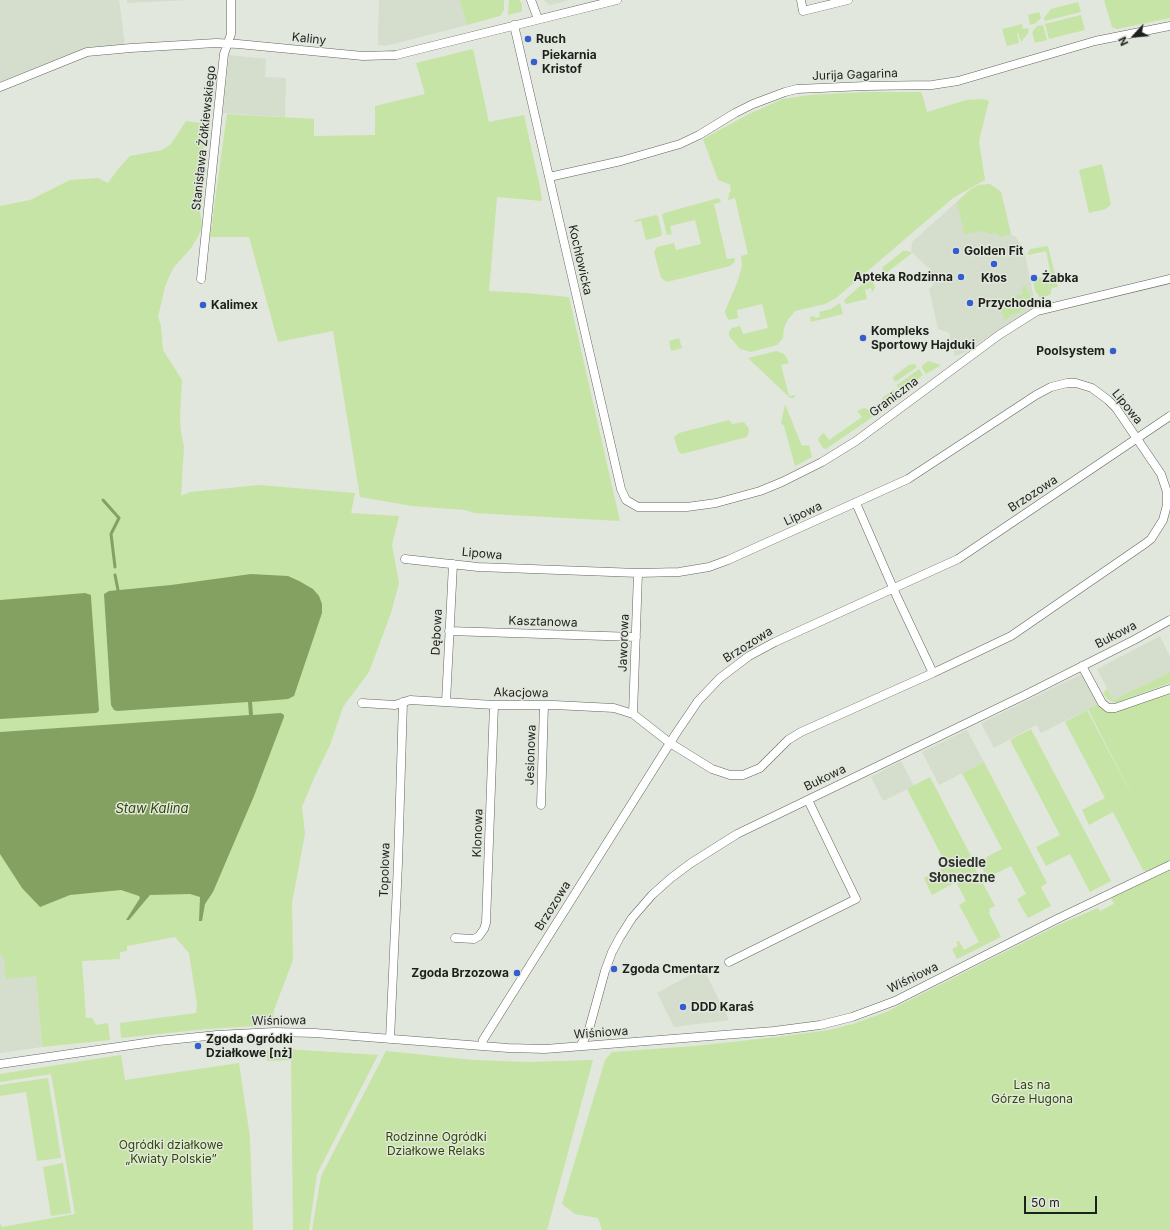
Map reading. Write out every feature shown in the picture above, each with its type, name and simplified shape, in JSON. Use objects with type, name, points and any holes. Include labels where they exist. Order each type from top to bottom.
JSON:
[{"type":"street","name":"Stanisława Żółkiewskiego","points":[[201,279],[224,54],[231,34],[231,0]]},
{"type":"street","points":[[531,0],[538,19]]},
{"type":"street","name":"Kaliny","points":[[0,87],[88,52],[227,43],[363,56],[396,55],[617,0]]},
{"type":"street","points":[[801,0],[804,11],[848,0]]},
{"type":"street","name":"Kochłowicka","points":[[514,25],[621,489],[626,500]]},
{"type":"street","name":"Jurija Gagarina","points":[[549,177],[622,161],[680,144],[700,135],[735,113],[753,104],[791,91],[806,88],[932,85],[958,81],[1095,41],[1170,26]]},
{"type":"street","name":"Graniczna","points":[[626,500],[638,507],[687,507],[716,503],[748,495],[782,482],[822,462],[856,441],[962,360],[998,335],[1037,312],[1170,279]]},
{"type":"street","name":"Lipowa","points":[[405,559],[478,567],[638,573],[679,572],[717,564],[908,479],[1036,395],[1059,385],[1076,383],[1099,392],[1116,408],[1161,474],[1167,492],[1167,505],[1163,520],[1151,539],[1011,636],[933,673],[801,732],[788,740],[760,768],[743,775],[730,775],[712,769],[670,742]]},
{"type":"street","name":"Brzozowa","points":[[482,1046],[486,1035],[690,711],[720,678],[749,656],[775,642],[958,559],[1170,416]]},
{"type":"street","points":[[856,503],[933,673]]},
{"type":"street","name":"Dębowa","points":[[446,702],[453,564]]},
{"type":"street","name":"Jaworowa","points":[[633,714],[638,573]]},
{"type":"street","name":"Bukowa","points":[[580,1046],[588,1033],[605,971],[615,945],[629,922],[652,895],[681,870],[737,834],[1082,666],[1170,620]]},
{"type":"street","name":"Kasztanowa","points":[[449,631],[636,637]]},
{"type":"street","points":[[1082,666],[1102,704],[1108,708],[1115,708],[1170,689]]},
{"type":"street","name":"Akacjowa","points":[[362,703],[395,705],[410,700],[494,705],[544,705],[614,708],[633,714],[670,742]]},
{"type":"street","name":"Topolowa","points":[[390,1039],[398,864],[403,702]]},
{"type":"street","name":"Klonowa","points":[[455,938],[474,938],[479,936],[486,923],[494,705]]},
{"type":"street","name":"Jesionowa","points":[[541,805],[544,705]]},
{"type":"street","points":[[729,962],[856,899],[808,800]]},
{"type":"street","name":"Wiśniowa","points":[[0,1064],[159,1042],[253,1033],[302,1032],[539,1049],[774,1031],[820,1025],[879,1008],[1059,918],[1170,865]]},
{"type":"shaded area","points":[[0,0],[119,0],[125,45],[90,47],[0,82]]},
{"type":"shaded area","points":[[127,0],[189,0],[127,3]]},
{"type":"shaded area","points":[[379,0],[460,0],[467,25],[386,46],[378,45]]},
{"type":"shaded area","points":[[544,0],[570,0],[551,5]]},
{"type":"shaded area","points":[[229,55],[266,59],[265,77],[286,78],[285,117],[223,113]]},
{"type":"shaded area","points":[[990,184],[1001,192],[1011,234],[1016,237],[1024,250],[1036,307],[966,352],[955,356],[949,333],[938,329],[929,289],[934,284],[930,269],[911,252],[912,242],[971,189],[979,185]]},
{"type":"shaded area","points":[[1160,636],[1170,657],[1170,672],[1113,700],[1097,669]]},
{"type":"shaded area","points":[[1082,674],[1099,704],[1041,733],[1036,725],[994,748],[981,723]]},
{"type":"shaded area","points":[[967,730],[984,762],[939,785],[922,752]]},
{"type":"shaded area","points":[[901,761],[914,786],[883,801],[871,777]]},
{"type":"shaded area","points":[[0,954],[4,958],[36,976],[42,1047],[0,1053]]},
{"type":"shaded area","points":[[703,968],[729,1020],[674,1027],[657,993]]},
{"type":"green space","points":[[460,0],[504,0],[504,10],[500,16],[467,25]]},
{"type":"green space","points":[[509,0],[519,0],[522,4],[522,11],[508,15]]},
{"type":"green space","points":[[1104,0],[1170,0],[1170,18],[1117,29],[1112,27]]},
{"type":"green space","points":[[1078,2],[1081,12],[1045,21],[1044,18],[1051,9]]},
{"type":"green space","points":[[1039,12],[1041,18],[1036,23],[1030,25],[1028,15]]},
{"type":"green space","points":[[1081,15],[1085,30],[1049,39],[1045,24]]},
{"type":"green space","points":[[1022,24],[1023,29],[1028,28],[1029,32],[1021,42],[1017,33],[1019,43],[1007,46],[1002,29]]},
{"type":"green space","points":[[1043,25],[1047,40],[1035,43],[1032,32],[1037,26]]},
{"type":"green space","points":[[473,49],[489,122],[524,115],[542,201],[497,197],[489,291],[569,297],[620,521],[474,513],[465,510],[412,506],[360,497],[333,331],[278,342],[249,237],[210,237],[227,114],[314,119],[314,136],[375,135],[375,106],[425,94],[416,63]]},
{"type":"green space","points":[[868,92],[921,92],[927,112],[966,100],[983,99],[989,101],[979,141],[985,180],[953,198],[836,298],[825,304],[795,311],[787,321],[784,328],[783,338],[777,345],[751,352],[740,349],[729,336],[729,332],[732,328],[740,326],[743,334],[768,328],[762,304],[737,310],[738,318],[729,320],[726,316],[725,311],[737,283],[742,266],[741,256],[748,254],[735,198],[728,200],[731,185],[718,180],[703,139],[751,113],[783,99],[810,95]]},
{"type":"green space","points":[[186,121],[209,124],[201,159],[202,177],[199,206],[202,225],[199,235],[191,248],[174,267],[169,277],[165,287],[158,317],[161,326],[163,350],[182,380],[180,418],[184,447],[181,496],[190,492],[259,485],[355,493],[351,513],[399,516],[392,545],[399,583],[391,613],[369,672],[343,707],[330,745],[302,807],[305,834],[292,903],[293,960],[274,1010],[272,1025],[207,1029],[121,1038],[120,1023],[196,1013],[197,1004],[189,953],[175,937],[127,946],[127,951],[120,952],[120,959],[82,961],[86,1018],[92,1018],[96,1025],[108,1023],[110,1040],[42,1047],[36,976],[6,979],[4,958],[0,954],[0,206],[30,200],[70,180],[98,178],[108,183],[130,156],[162,150],[171,144]]},
{"type":"green space","points":[[1102,164],[1111,204],[1106,209],[1089,213],[1079,170]]},
{"type":"green space","points":[[990,184],[1001,192],[1011,234],[1000,237],[996,233],[990,234],[982,231],[964,234],[957,202],[971,189],[979,185]]},
{"type":"green space","points":[[719,198],[721,202],[714,204],[727,259],[735,258],[734,263],[730,266],[667,282],[661,278],[654,252],[657,247],[674,243],[676,250],[701,244],[695,220],[670,226],[672,234],[667,235],[662,215],[664,213]]},
{"type":"green space","points":[[656,215],[658,216],[662,234],[661,236],[646,240],[641,221],[635,222],[635,220]]},
{"type":"green space","points":[[1048,246],[1058,287],[1052,288],[1050,295],[1040,298],[1035,291],[1033,281],[1034,279],[1051,275],[1046,251],[1028,255],[1028,253],[1030,249]]},
{"type":"green space","points":[[903,251],[912,253],[881,277],[883,267]]},
{"type":"green space","points":[[867,280],[872,280],[875,287],[872,293],[871,288],[865,290],[867,299],[846,304],[844,300]]},
{"type":"green space","points":[[1022,287],[1026,287],[1034,303],[1005,320],[1000,307],[1000,301],[1002,299],[1023,294]]},
{"type":"green space","points":[[840,303],[843,314],[811,322],[810,317],[820,317],[819,312],[831,309]]},
{"type":"green space","points":[[679,338],[682,348],[671,351],[669,341]]},
{"type":"green space","points":[[776,351],[784,354],[788,360],[789,363],[781,365],[789,396],[796,395],[794,398],[790,398],[748,358]]},
{"type":"green space","points":[[928,361],[941,365],[926,374],[922,366]]},
{"type":"green space","points":[[915,364],[917,367],[897,381],[894,381],[893,377],[909,365]]},
{"type":"green space","points":[[919,369],[923,375],[905,389],[897,387],[897,385]]},
{"type":"green space","points":[[893,390],[897,395],[896,398],[886,409],[884,408],[884,405],[888,404],[887,401],[883,402],[882,398]]},
{"type":"green space","points":[[785,404],[802,446],[809,445],[812,457],[795,466],[784,426],[781,423]]},
{"type":"green space","points":[[864,408],[872,411],[874,416],[826,449],[823,448],[818,440],[820,436],[824,433],[829,440],[862,417],[857,411]]},
{"type":"green space","points":[[729,420],[732,424],[744,422],[749,429],[747,437],[682,454],[678,451],[674,437],[679,433]]},
{"type":"green space","points":[[1170,672],[1170,683],[1116,703],[1107,699],[1104,694],[1105,690],[1107,689],[1113,700]]},
{"type":"green space","points":[[1170,691],[1170,861],[1147,872],[1143,870],[1113,812],[1089,825],[1082,810],[1105,798],[1065,722],[1087,710],[1139,809],[1088,709],[1099,704],[1107,711]]},
{"type":"green space","points":[[1031,729],[1111,881],[1090,892],[1070,854],[1046,866],[1036,847],[1060,835],[1010,740]]},
{"type":"green space","points":[[984,762],[1047,883],[1041,887],[1051,906],[1028,918],[1017,899],[1026,894],[1011,866],[987,878],[979,861],[1002,849],[962,773]]},
{"type":"green space","points":[[930,777],[995,906],[989,909],[989,913],[1001,937],[957,959],[952,949],[958,946],[956,942],[959,941],[964,950],[979,942],[959,905],[966,901],[956,882],[932,895],[924,878],[947,866],[907,789]]},
{"type":"green space","name":"Las na Górze Hugona","points":[[1170,869],[1170,1230],[602,1230],[598,1218],[575,1214],[562,1204],[605,1060],[612,1052],[695,1046],[777,1037],[829,1030],[853,1024],[886,1012],[1058,925],[1098,908],[1100,911],[1114,904],[1110,896]]},
{"type":"green space","points":[[287,1049],[378,1055],[317,1174],[309,1230],[293,1230],[291,1060],[267,1061],[267,1050]]},
{"type":"green space","name":"Rodzinne Ogródki Działkowe Relaks","points":[[386,1051],[473,1060],[529,1062],[593,1060],[547,1230],[312,1230],[321,1176]]},
{"type":"green space","name":"Ogródki działkowe „Kwiaty Polskie”","points":[[121,1055],[125,1080],[239,1063],[250,1137],[253,1230],[0,1230],[0,1223],[2,1227],[75,1214],[51,1074],[0,1082],[0,1074]]},
{"type":"green space","points":[[48,1078],[61,1158],[37,1161],[26,1092],[0,1096],[0,1085]]},
{"type":"green space","points":[[63,1163],[71,1213],[51,1216],[43,1167]]},
{"type":"water","name":"Staw Kalina","points":[[251,574],[288,576],[299,581],[313,589],[319,596],[322,604],[322,613],[294,696],[288,699],[252,702],[253,715],[281,713],[284,717],[254,796],[213,892],[205,904],[202,921],[199,921],[200,897],[190,894],[150,895],[129,920],[126,920],[140,898],[139,896],[121,890],[70,895],[40,907],[22,888],[0,854],[0,732],[249,715],[248,702],[114,710],[111,705],[104,594],[109,591],[171,585]]},
{"type":"water","points":[[85,593],[91,595],[98,712],[0,719],[0,600]]},
{"type":"waterway","points":[[103,500],[119,518],[111,534],[115,567]]},
{"type":"waterway","points":[[115,575],[118,590]]},
{"type":"place","name":"Ruch","points":[[528,39]]},
{"type":"place","name":"Piekarnia Kristof","points":[[534,62]]},
{"type":"place","name":"Golden Fit","points":[[956,251]]},
{"type":"place","name":"Kłos","points":[[994,264]]},
{"type":"place","name":"Apteka Rodzinna","points":[[961,277]]},
{"type":"place","name":"Żabka","points":[[1034,278]]},
{"type":"place","name":"Przychodnia","points":[[970,303]]},
{"type":"place","name":"Kalimex","points":[[203,305]]},
{"type":"place","name":"Kompleks Sportowy Hajduki","points":[[863,338]]},
{"type":"place","name":"Poolsystem","points":[[1113,351]]},
{"type":"place","name":"Zgoda Cmentarz","points":[[614,969]]},
{"type":"place","name":"Zgoda Brzozowa","points":[[517,973]]},
{"type":"place","name":"DDD Karaś","points":[[683,1007]]},
{"type":"place","name":"Zgoda Ogródki Działkowe [nż]","points":[[198,1046]]},
{"type":"district","name":"Osiedle Słoneczne","points":[[962,870]]}]
